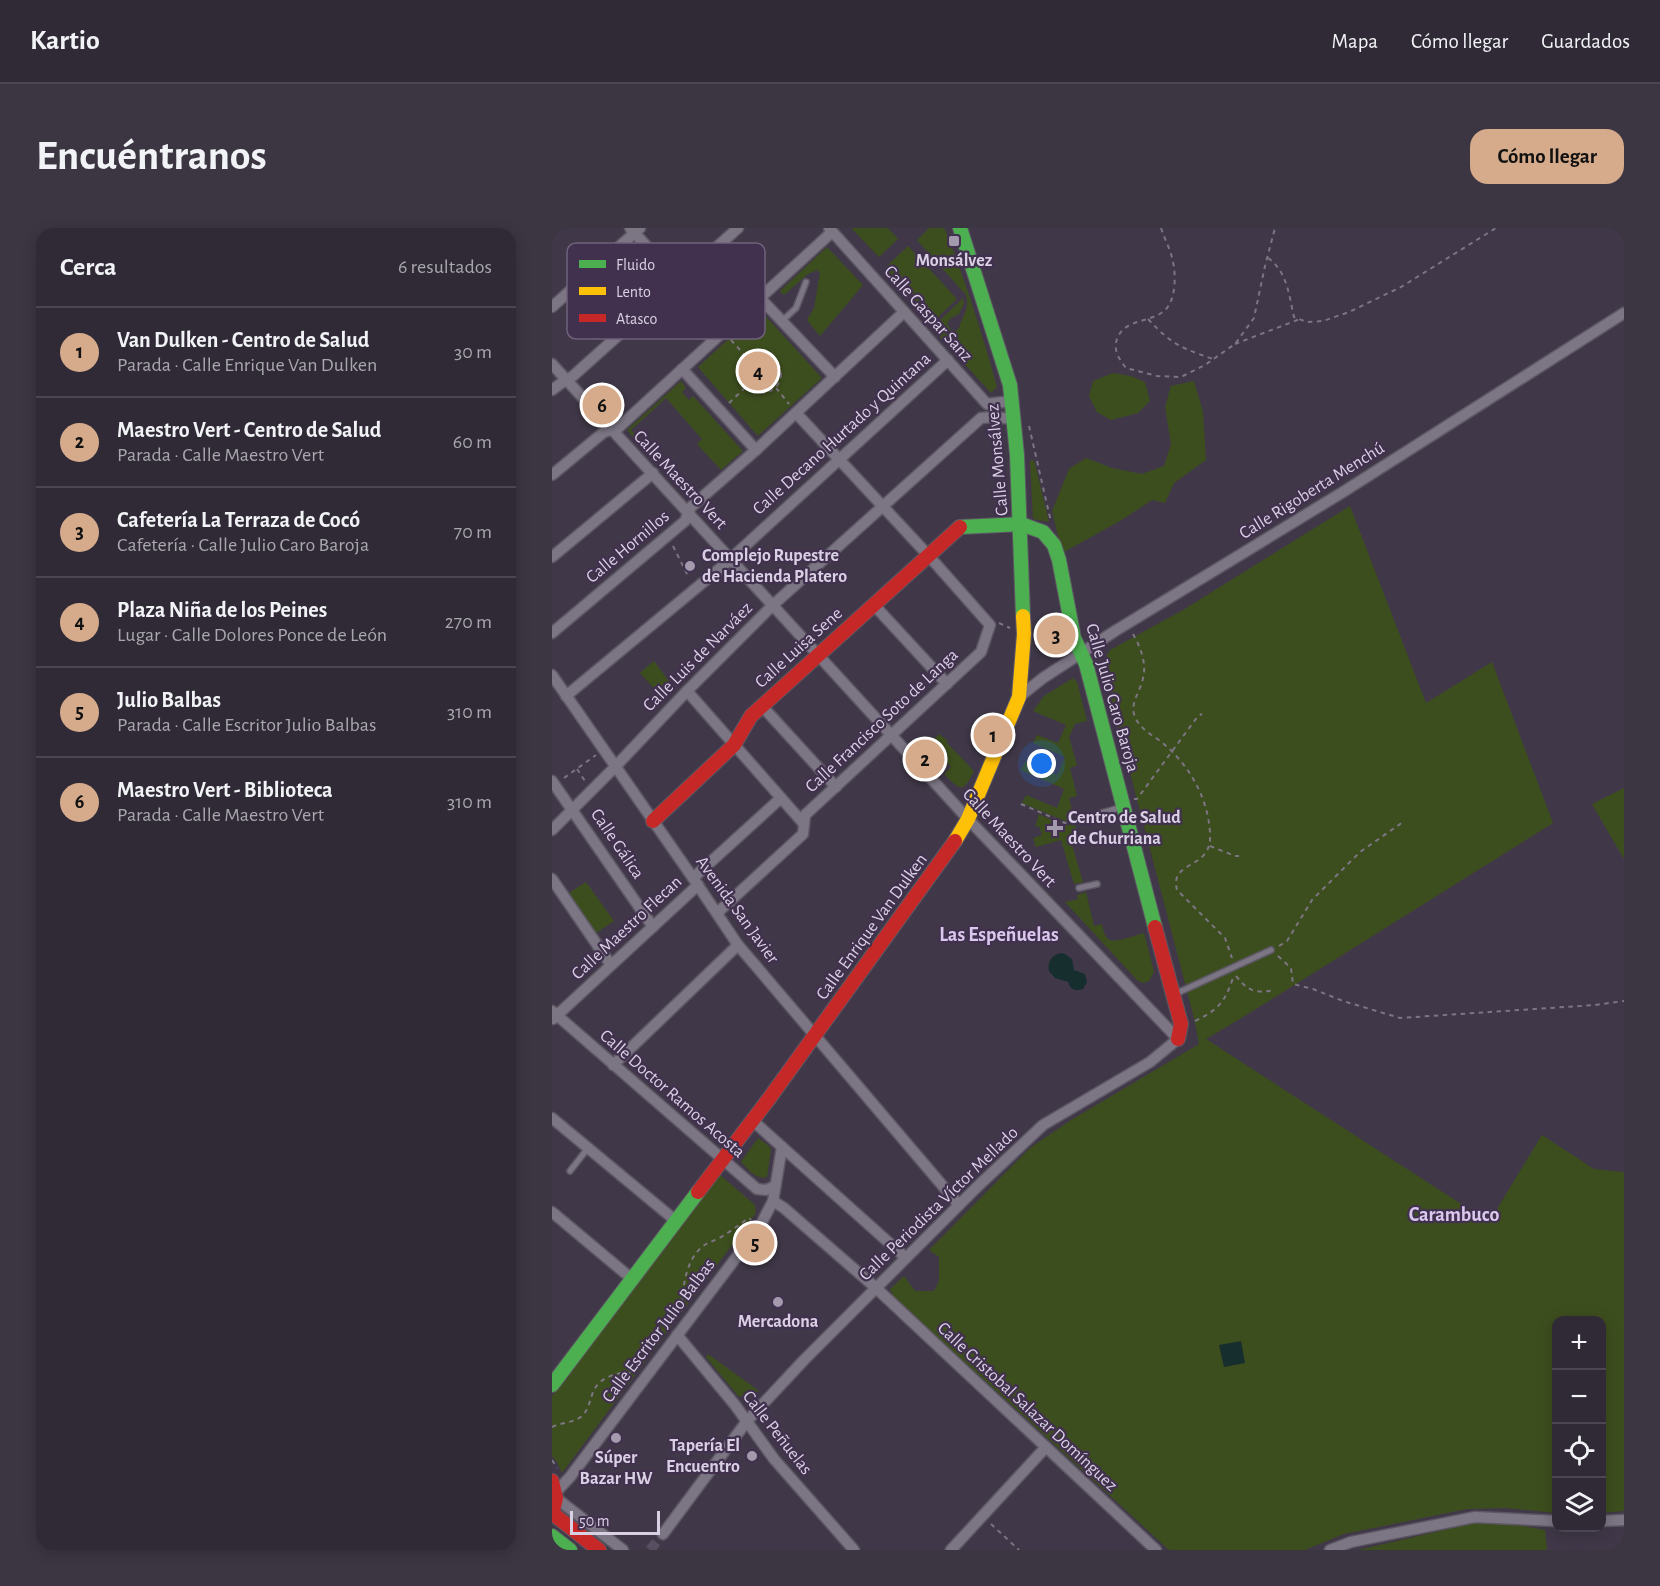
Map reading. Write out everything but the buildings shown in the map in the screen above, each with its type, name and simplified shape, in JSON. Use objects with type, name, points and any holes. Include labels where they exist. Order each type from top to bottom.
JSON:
[{"type":"street","points":[[722,243],[738,228]]},
{"type":"street","name":"Calle Monsálvez","points":[[960,228],[1008,378],[1011,401],[1021,524],[1024,634],[1019,697]]},
{"type":"street","points":[[621,243],[635,230],[646,243]]},
{"type":"street","points":[[765,293],[830,230]]},
{"type":"street","name":"Calle Gaspar Sanz","points":[[830,230],[987,404]]},
{"type":"street","points":[[552,307],[567,293]]},
{"type":"street","points":[[765,303],[835,377]]},
{"type":"street","name":"Calle Hornillos","points":[[552,633],[685,521],[694,504],[756,450],[904,312]]},
{"type":"street","name":"Calle Rigoberta Menchú","points":[[1019,697],[1043,678],[1126,624],[1343,492],[1624,313]]},
{"type":"street","points":[[552,390],[573,376],[615,339]]},
{"type":"street","points":[[552,475],[604,432],[618,428],[682,369],[719,339]]},
{"type":"street","name":"Calle Decano Hurtado y Quintana","points":[[566,696],[695,589],[948,360]]},
{"type":"street","name":"Calle Maestro Vert","points":[[552,364],[968,819],[1178,1039]]},
{"type":"street","points":[[682,369],[756,450]]},
{"type":"street","points":[[987,404],[1011,401]]},
{"type":"street","name":"Calle Luis de Narváez","points":[[552,830],[773,605],[981,418],[987,404]]},
{"type":"street","points":[[796,413],[928,555]]},
{"type":"street","points":[[981,418],[1013,419]]},
{"type":"street","points":[[552,557],[653,473]]},
{"type":"street","name":"Calle Luisa Sene","points":[[653,821],[734,745],[750,716],[960,527],[1021,524]]},
{"type":"street","name":"Calle Julio Caro Baroja","points":[[1021,524],[1043,532],[1054,545],[1059,560],[1074,638],[1086,664],[1174,995],[1181,1024],[1178,1039]]},
{"type":"street","name":"Calle Francisco Soto de Langa","points":[[717,913],[803,834],[805,814],[981,652],[990,625],[928,555]]},
{"type":"street","points":[[874,605],[947,684]]},
{"type":"street","name":"Avenida San Javier","points":[[552,675],[738,945],[960,1205]]},
{"type":"street","points":[[687,691],[804,824]]},
{"type":"street","name":"Calle Enrique Van Dulken","points":[[552,1385],[816,1035],[951,849],[968,819],[1019,697]]},
{"type":"street","points":[[762,706],[836,787]]},
{"type":"street","name":"Calle Gálica","points":[[553,783],[653,927]]},
{"type":"street","name":"Calle Maestro Flecan","points":[[554,1016],[653,927],[695,881],[781,798]]},
{"type":"street","points":[[552,879],[611,965]]},
{"type":"street","points":[[613,1065],[738,945]]},
{"type":"street","name":"Calle Doctor Ramos Acosta","points":[[554,1016],[723,1158],[757,1190],[766,1190],[775,1186]]},
{"type":"street","name":"Calle Periodista Víctor Mellado","points":[[663,1534],[747,1421],[906,1258],[1043,1125],[1149,1062],[1178,1039]]},
{"type":"street","points":[[552,1118],[676,1221]]},
{"type":"street","points":[[752,1120],[906,1258]]},
{"type":"street","name":"Calle Escritor Julio Balbas","points":[[554,1490],[565,1483],[760,1226],[773,1201],[782,1147]]},
{"type":"street","points":[[773,1201],[876,1288]]},
{"type":"street","points":[[552,1212],[632,1279]]},
{"type":"street","name":"Calle Cristobal Salazar Domínguez","points":[[876,1288],[1156,1550]]},
{"type":"street","name":"Calle Peñuelas","points":[[677,1335],[747,1421],[774,1459],[854,1550]]},
{"type":"street","points":[[951,1550],[1046,1447]]},
{"type":"street","points":[[554,1490],[552,1514],[599,1550]]},
{"type":"street","points":[[554,1490],[623,1550]]},
{"type":"street","points":[[1330,1550],[1351,1542],[1475,1517],[1552,1521]]},
{"type":"street","points":[[1606,1521],[1624,1520]]},
{"type":"street","points":[[552,1536],[570,1550]]},
{"type":"lane","points":[[782,321],[796,308],[806,282]]},
{"type":"lane","points":[[1098,814],[1123,805]]},
{"type":"lane","points":[[1079,888],[1097,884]]},
{"type":"lane","points":[[1174,995],[1272,950]]},
{"type":"lane","points":[[570,1171],[588,1148]]},
{"type":"path","points":[[1161,228],[1172,256],[1175,275],[1173,295],[1166,309],[1120,331],[1116,350],[1126,368],[1157,376],[1181,377],[1235,344],[1300,319]]},
{"type":"path","points":[[1235,344],[1254,318],[1275,228]]},
{"type":"path","points":[[1267,258],[1275,263],[1284,276],[1293,317],[1307,322],[1323,321],[1349,312],[1401,287],[1496,228]]},
{"type":"path","points":[[1148,319],[1164,336],[1182,348],[1213,359]]},
{"type":"path","points":[[729,339],[749,361]]},
{"type":"path","points":[[760,355],[771,357],[776,361],[781,372],[776,388],[759,393],[747,386],[744,371],[749,361],[760,355]]},
{"type":"path","points":[[720,411],[747,386]]},
{"type":"path","points":[[776,388],[796,413]]},
{"type":"path","points":[[1028,422],[1051,522]]},
{"type":"path","points":[[669,534],[695,589]]},
{"type":"path","points":[[1126,624],[1139,648],[1144,668],[1133,711],[1145,731],[1164,743],[1190,774],[1203,799],[1210,830],[1208,851],[1179,873],[1175,883],[1176,890],[1225,938],[1234,968]]},
{"type":"path","points":[[1123,805],[1137,798],[1198,716],[1202,714]]},
{"type":"path","points":[[553,783],[604,750]]},
{"type":"path","points":[[1021,804],[1065,823],[1086,817]]},
{"type":"path","points":[[1403,822],[1360,852],[1312,900],[1287,941],[1272,950],[1291,968],[1293,984],[1400,1018],[1624,1001]]},
{"type":"path","points":[[1210,846],[1239,856]]},
{"type":"path","points":[[1181,1024],[1206,1016],[1224,1001],[1234,974],[1249,989],[1256,992],[1274,990]]},
{"type":"path","points":[[687,1322],[680,1314],[684,1287],[693,1256],[700,1248],[725,1235],[749,1218],[760,1226]]},
{"type":"path","points":[[552,1427],[583,1416],[597,1385],[612,1376],[628,1372],[637,1373],[645,1378]]},
{"type":"path","points":[[994,1527],[1019,1550]]},
{"type":"green space","points":[[851,228],[888,228],[898,239],[879,257]]},
{"type":"green space","points":[[929,228],[944,228],[962,274],[997,387],[991,393],[932,328],[963,298],[964,303],[959,314],[947,323],[951,330],[956,331],[965,312],[967,300],[966,295],[917,240]]},
{"type":"green space","points":[[908,246],[957,299],[934,321],[885,268]]},
{"type":"green space","points":[[827,247],[863,285],[820,336],[807,320],[814,308],[820,273],[817,270],[808,274],[784,295],[780,291]]},
{"type":"green space","points":[[765,315],[822,378],[757,435],[698,367],[728,339],[765,339]]},
{"type":"green space","points":[[1113,373],[1131,376],[1145,382],[1150,401],[1138,413],[1111,420],[1097,412],[1089,396],[1093,381]]},
{"type":"green space","points":[[681,381],[686,388],[682,392],[689,400],[693,396],[743,451],[721,470],[697,444],[702,439],[666,398],[631,430],[650,452],[648,454],[627,430]]},
{"type":"green space","points":[[1194,381],[1203,412],[1206,460],[1174,483],[1165,503],[1152,500],[1120,521],[1062,553],[1052,511],[1069,469],[1086,458],[1112,468],[1142,474],[1164,466],[1171,444],[1165,407],[1171,386]]},
{"type":"green space","points":[[1034,460],[1049,522],[1033,519],[1030,461]]},
{"type":"green space","points":[[1350,506],[1426,703],[1492,662],[1553,823],[1206,1039],[1489,1222],[1542,1135],[1594,1169],[1624,1172],[1624,1511],[1606,1513],[1606,1316],[1552,1316],[1552,1513],[1506,1508],[1467,1509],[1344,1534],[1305,1550],[1169,1550],[894,1297],[890,1289],[904,1276],[915,1291],[934,1291],[939,1281],[939,1257],[929,1250],[1030,1148],[1071,1120],[1199,1044],[1102,665],[1110,650],[1183,610]]},
{"type":"green space","points":[[654,661],[673,687],[662,697],[640,673]]},
{"type":"green space","points":[[1073,678],[1077,682],[1087,721],[1075,724],[1069,737],[1077,765],[1070,768],[1077,796],[1069,798],[1074,819],[1065,821],[1022,803],[1026,795],[1057,808],[1064,789],[1021,770],[1025,762],[1057,775],[1065,757],[1033,743],[1037,735],[1058,743],[1066,725],[1033,711],[1044,696]]},
{"type":"green space","points":[[939,734],[974,771],[964,786],[954,784],[944,774],[951,767],[942,757],[935,764],[923,751]]},
{"type":"green space","points":[[1624,788],[1624,859],[1592,804]]},
{"type":"green space","points":[[1039,814],[1065,826],[1075,823],[1078,836],[1070,838],[1083,882],[1074,884],[1061,840],[1036,847],[1033,838],[1042,835],[1039,826],[1035,827]]},
{"type":"green space","points":[[586,882],[614,921],[596,933],[569,893]]},
{"type":"green space","points":[[1086,892],[1094,926],[1102,924],[1108,939],[1120,940],[1144,933],[1154,972],[1149,981],[1144,983],[1138,981],[1065,902],[1078,899],[1077,895]]},
{"type":"green space","points":[[758,1138],[771,1150],[767,1177],[763,1178],[753,1174],[741,1162]]},
{"type":"green space","points":[[719,1174],[755,1205],[756,1213],[562,1473],[552,1456],[552,1396]]},
{"type":"green space","points":[[708,1354],[759,1391],[749,1397],[738,1396],[706,1357]]},
{"type":"green space","points":[[1474,1523],[1512,1524],[1545,1530],[1547,1550],[1358,1550]]},
{"type":"shaded area","points":[[1061,953],[1072,959],[1074,970],[1085,974],[1087,982],[1083,989],[1073,989],[1068,982],[1055,978],[1049,971],[1051,959]]},
{"type":"shaded area","points":[[1241,1341],[1245,1363],[1224,1367],[1219,1345]]},
{"type":"tunnel","points":[[650,1550],[663,1534]]},
{"type":"traffic: fast","points":[[960,228],[1010,385],[1017,455],[1023,616]]},
{"type":"traffic: fast","points":[[960,527],[1021,524],[1043,532],[1054,545],[1074,638],[1086,664],[1155,927]]},
{"type":"traffic: fast","points":[[552,1385],[698,1192]]},
{"type":"traffic: fast","points":[[552,1536],[570,1550]]},
{"type":"traffic: slow","points":[[955,841],[968,819],[1019,697],[1024,634],[1023,616]]},
{"type":"traffic: jam","points":[[653,821],[734,745],[751,716],[960,527]]},
{"type":"traffic: jam","points":[[698,1192],[768,1100],[955,841]]},
{"type":"traffic: jam","points":[[1155,927],[1181,1024],[1178,1039]]},
{"type":"traffic: jam","points":[[552,1481],[556,1498],[552,1515]]},
{"type":"traffic: jam","points":[[552,1513],[599,1550]]},
{"type":"place","name":"Monsálvez","points":[[954,241]]},
{"type":"place","name":"Plaza Niña de los Peines","points":[[758,371]]},
{"type":"place","name":"Maestro Vert - Biblioteca","points":[[602,405]]},
{"type":"place","name":"Complejo Rupestre de Hacienda Platero","points":[[690,566]]},
{"type":"place","name":"Cafetería La Terraza de Cocó","points":[[1056,635]]},
{"type":"place","name":"Van Dulken - Centro de Salud","points":[[993,735]]},
{"type":"place","name":"Maestro Vert - Centro de Salud","points":[[925,759]]},
{"type":"place","name":"Centro de Salud de Churriana","points":[[1055,828]]},
{"type":"place","name":"Julio Balbas","points":[[755,1243]]},
{"type":"place","name":"Mercadona","points":[[778,1302]]},
{"type":"place","name":"Súper Bazar HW","points":[[616,1438]]},
{"type":"place","name":"Tapería El Encuentro","points":[[752,1456]]},
{"type":"district","name":"Las Espeñuelas","points":[[999,935]]},
{"type":"district","name":"Carambuco","points":[[1454,1215]]}]
